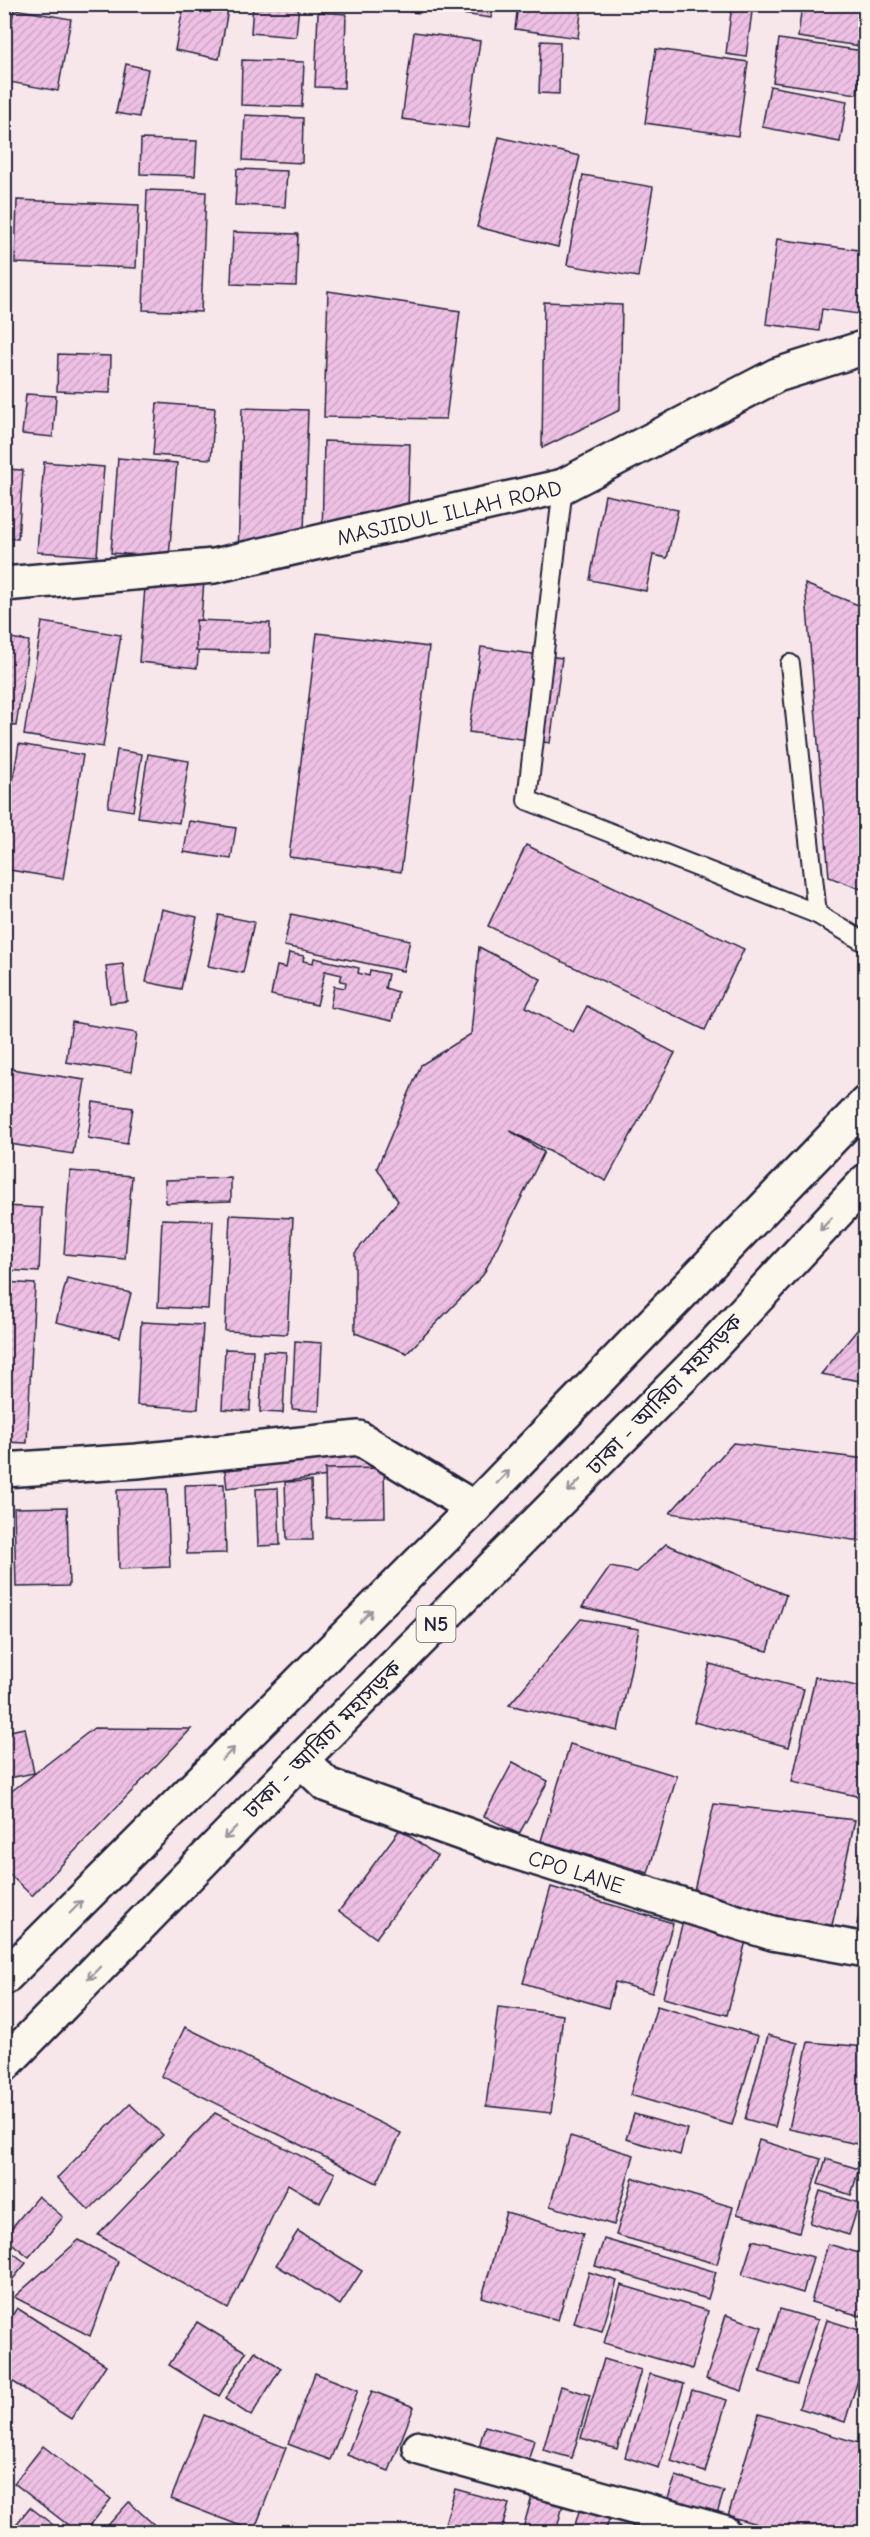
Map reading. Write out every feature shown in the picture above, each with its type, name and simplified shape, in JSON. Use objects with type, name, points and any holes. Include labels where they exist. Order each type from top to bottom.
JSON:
[{"type":"main road","name":"MASJIDUL ILLAH ROAD","points":[[4,584],[214,566],[563,486],[777,375],[866,347]]},
{"type":"main road","name":"N5","points":[[4,1978],[474,1508],[866,1103]]},
{"type":"main road","name":"ঢাকা - আরিচা মহাসড়ক","points":[[4,2065],[301,1760],[703,1356],[866,1181]]},
{"type":"main road","points":[[4,1470],[137,1461],[359,1438],[474,1508]]},
{"type":"main road","name":"CPO LANE","points":[[301,1760],[327,1785],[506,1849],[772,1933],[866,1950]]},
{"type":"main road","points":[[420,2448],[723,2532]]},
{"type":"lane","points":[[563,486],[527,800],[817,915],[866,943]]},
{"type":"lane","points":[[790,664],[817,915]]},
{"type":"building","points":[[184,4],[229,4],[219,59],[175,50]]},
{"type":"building","points":[[253,4],[299,4],[296,37],[251,33]]},
{"type":"building","points":[[356,4],[421,4],[420,13]]},
{"type":"building","points":[[427,4],[493,4],[491,18],[426,9]]},
{"type":"building","points":[[518,4],[582,4],[578,38],[515,29]]},
{"type":"building","points":[[732,4],[753,4],[746,57],[726,54]]},
{"type":"building","points":[[802,4],[866,4],[866,47],[798,37]]},
{"type":"building","points":[[14,9],[71,19],[58,91],[4,81],[4,65]]},
{"type":"building","points":[[318,12],[346,14],[344,88],[315,87]]},
{"type":"building","points":[[414,32],[480,41],[468,128],[402,119]]},
{"type":"building","points":[[779,39],[863,51],[857,94],[773,82]]},
{"type":"building","points":[[541,41],[560,42],[559,94],[539,93]]},
{"type":"building","points":[[656,49],[748,62],[738,136],[645,123]]},
{"type":"building","points":[[242,60],[304,62],[302,107],[241,105]]},
{"type":"building","points":[[126,64],[148,69],[139,117],[116,113]]},
{"type":"building","points":[[770,86],[847,101],[840,142],[762,127]]},
{"type":"building","points":[[245,115],[303,118],[302,163],[243,160]]},
{"type":"building","points":[[499,137],[580,156],[558,247],[477,227]]},
{"type":"building","points":[[141,139],[197,141],[195,176],[140,174]]},
{"type":"building","points":[[237,169],[287,171],[285,207],[235,205]]},
{"type":"building","points":[[583,175],[653,187],[638,277],[567,265]]},
{"type":"building","points":[[147,190],[206,192],[201,312],[143,310]]},
{"type":"building","points":[[17,200],[139,205],[136,268],[15,263]]},
{"type":"building","points":[[233,232],[298,234],[296,286],[231,284]]},
{"type":"building","points":[[777,239],[866,251],[866,285],[863,284],[862,292],[866,293],[866,315],[822,309],[819,331],[766,324]]},
{"type":"building","points":[[328,291],[460,311],[446,419],[324,417]]},
{"type":"building","points":[[544,302],[622,305],[620,410],[542,448]]},
{"type":"building","points":[[58,354],[111,356],[110,393],[57,391]]},
{"type":"building","points":[[26,394],[56,396],[53,437],[22,434]]},
{"type":"building","points":[[157,403],[215,408],[211,459],[153,455]]},
{"type":"building","points":[[242,408],[308,410],[303,562],[238,560]]},
{"type":"building","points":[[324,441],[410,444],[407,541],[322,539]]},
{"type":"building","points":[[118,458],[177,463],[169,557],[111,553]]},
{"type":"building","points":[[44,462],[104,467],[97,556],[37,552]]},
{"type":"building","points":[[4,469],[23,470],[18,539],[4,538]]},
{"type":"building","points":[[605,495],[678,510],[667,558],[653,555],[646,591],[590,580]]},
{"type":"building","points":[[146,575],[204,581],[197,668],[139,662]]},
{"type":"building","points":[[805,584],[866,608],[866,891],[829,877]]},
{"type":"building","points":[[196,620],[270,623],[270,653],[196,651]]},
{"type":"building","points":[[42,622],[121,635],[103,747],[24,735]]},
{"type":"building","points":[[317,633],[429,647],[401,872],[289,857]]},
{"type":"building","points":[[4,637],[29,641],[16,726],[4,724]]},
{"type":"building","points":[[481,647],[562,658],[550,743],[469,732]]},
{"type":"building","points":[[19,744],[83,755],[63,879],[4,869],[4,834]]},
{"type":"building","points":[[117,750],[142,754],[133,811],[108,807]]},
{"type":"building","points":[[148,754],[189,761],[179,823],[138,817]]},
{"type":"building","points":[[189,821],[236,828],[231,859],[184,852]]},
{"type":"building","points":[[526,845],[744,949],[705,1030],[488,926]]},
{"type":"building","points":[[162,909],[197,917],[181,989],[146,982]]},
{"type":"building","points":[[291,914],[410,940],[403,971],[284,946]]},
{"type":"building","points":[[219,915],[254,922],[243,973],[208,966]]},
{"type":"building","points":[[479,947],[541,979],[526,1007],[573,1032],[587,1006],[675,1053],[606,1181],[509,1130],[544,1152],[483,1275],[407,1353],[355,1333],[355,1253],[398,1201],[377,1168],[421,1065],[471,1034]]},
{"type":"building","points":[[289,953],[304,956],[303,961],[313,963],[314,958],[359,968],[358,973],[369,976],[370,970],[388,974],[385,988],[398,992],[392,1021],[330,1007],[334,986],[345,988],[346,982],[340,981],[342,975],[325,971],[317,1005],[271,995],[277,966],[286,968]]},
{"type":"building","points":[[123,964],[127,1001],[110,1003],[106,966]]},
{"type":"building","points":[[72,1022],[137,1033],[131,1072],[66,1062]]},
{"type":"building","points":[[4,1068],[85,1080],[73,1154],[4,1143]]},
{"type":"building","points":[[93,1102],[133,1108],[127,1144],[88,1138]]},
{"type":"building","points":[[70,1171],[132,1176],[125,1259],[64,1254]]},
{"type":"building","points":[[231,1178],[231,1201],[166,1203],[165,1180]]},
{"type":"building","points":[[4,1206],[42,1208],[39,1272],[4,1270]]},
{"type":"building","points":[[230,1215],[293,1218],[287,1334],[225,1331]]},
{"type":"building","points":[[162,1219],[213,1221],[208,1309],[158,1307]]},
{"type":"building","points":[[67,1278],[131,1293],[120,1337],[56,1322]]},
{"type":"building","points":[[4,1282],[35,1284],[27,1443],[4,1442]]},
{"type":"building","points":[[141,1322],[203,1325],[198,1409],[137,1405]]},
{"type":"building","points":[[863,1323],[866,1323],[866,1382],[821,1374]]},
{"type":"building","points":[[295,1341],[322,1343],[319,1411],[292,1409]]},
{"type":"building","points":[[225,1349],[253,1350],[250,1411],[222,1409]]},
{"type":"building","points":[[263,1351],[286,1352],[283,1413],[260,1412]]},
{"type":"building","points":[[374,1429],[379,1470],[227,1488],[222,1447]]},
{"type":"building","points":[[733,1443],[866,1459],[866,1542],[670,1513]]},
{"type":"building","points":[[384,1468],[385,1517],[326,1518],[325,1469]]},
{"type":"building","points":[[311,1481],[313,1540],[287,1540],[285,1482]]},
{"type":"building","points":[[224,1484],[226,1553],[187,1554],[185,1485]]},
{"type":"building","points":[[278,1488],[280,1545],[258,1546],[256,1489]]},
{"type":"building","points":[[167,1489],[170,1567],[119,1569],[117,1490]]},
{"type":"building","points":[[67,1507],[69,1586],[16,1587],[14,1508]]},
{"type":"building","points":[[666,1544],[786,1595],[768,1651],[582,1607],[610,1567],[637,1572]]},
{"type":"building","points":[[866,1588],[866,1616],[858,1614]]},
{"type":"building","points":[[581,1619],[639,1629],[618,1731],[509,1705]]},
{"type":"building","points":[[710,1664],[804,1689],[789,1747],[694,1722]]},
{"type":"building","points":[[815,1677],[866,1688],[866,1798],[792,1782]]},
{"type":"building","points":[[25,1728],[34,1773],[4,1779],[4,1732]]},
{"type":"building","points":[[94,1728],[191,1729],[32,1896],[4,1869],[4,1797]]},
{"type":"building","points":[[570,1744],[677,1776],[648,1873],[541,1841]]},
{"type":"building","points":[[513,1762],[548,1781],[519,1834],[484,1816]]},
{"type":"building","points":[[714,1804],[855,1820],[831,1930],[692,1899]]},
{"type":"building","points":[[400,1829],[437,1856],[376,1938],[339,1911]]},
{"type":"building","points":[[866,1885],[866,1926],[857,1924]]},
{"type":"building","points":[[551,1887],[673,1923],[652,1993],[615,1982],[608,2008],[523,1983]]},
{"type":"building","points":[[683,1921],[747,1937],[727,2015],[663,1998]]},
{"type":"building","points":[[657,2006],[758,2036],[732,2125],[630,2095]]},
{"type":"building","points":[[498,2007],[563,2015],[551,2113],[486,2106]]},
{"type":"building","points":[[185,2027],[401,2133],[377,2183],[161,2076]]},
{"type":"building","points":[[768,2035],[798,2043],[775,2127],[745,2119]]},
{"type":"building","points":[[808,2042],[866,2047],[866,2146],[789,2129]]},
{"type":"building","points":[[130,2104],[163,2135],[89,2210],[57,2178]]},
{"type":"building","points":[[215,2113],[335,2173],[320,2203],[288,2184],[228,2309],[98,2235]]},
{"type":"building","points":[[634,2114],[687,2129],[680,2155],[626,2139]]},
{"type":"building","points":[[570,2136],[634,2155],[614,2225],[550,2206]]},
{"type":"building","points":[[759,2140],[821,2159],[799,2232],[737,2214]]},
{"type":"building","points":[[826,2159],[859,2169],[851,2195],[818,2184]]},
{"type":"building","points":[[633,2178],[733,2207],[717,2264],[616,2235]]},
{"type":"building","points":[[820,2191],[859,2203],[849,2235],[810,2223]]},
{"type":"building","points":[[38,2196],[63,2217],[29,2257],[4,2237]]},
{"type":"building","points":[[506,2212],[583,2234],[558,2320],[482,2297]]},
{"type":"building","points":[[298,2231],[362,2271],[340,2305],[276,2265]]},
{"type":"building","points":[[604,2239],[716,2272],[708,2299],[595,2266]]},
{"type":"building","points":[[79,2240],[118,2261],[90,2336],[14,2297]]},
{"type":"building","points":[[753,2240],[813,2257],[803,2293],[742,2275]]},
{"type":"building","points":[[828,2244],[866,2255],[866,2301],[861,2316],[811,2302]]},
{"type":"building","points":[[4,2246],[26,2263],[4,2290]]},
{"type":"building","points":[[589,2272],[617,2281],[602,2331],[574,2323]]},
{"type":"building","points":[[621,2285],[708,2311],[692,2369],[604,2343]]},
{"type":"building","points":[[17,2308],[106,2365],[71,2419],[4,2376],[4,2328]]},
{"type":"building","points":[[780,2309],[818,2320],[797,2384],[760,2372]]},
{"type":"building","points":[[726,2315],[762,2327],[742,2391],[706,2379]]},
{"type":"building","points":[[827,2320],[866,2332],[866,2354],[845,2422],[799,2408]]},
{"type":"building","points":[[197,2322],[246,2352],[219,2396],[169,2365]]},
{"type":"building","points":[[255,2351],[281,2368],[251,2416],[225,2399]]},
{"type":"building","points":[[604,2359],[641,2370],[617,2449],[581,2438]]},
{"type":"building","points":[[315,2373],[358,2390],[330,2460],[288,2444]]},
{"type":"building","points":[[650,2374],[684,2384],[659,2468],[625,2457]]},
{"type":"building","points":[[561,2386],[590,2395],[572,2458],[543,2450]]},
{"type":"building","points":[[692,2390],[727,2400],[705,2472],[671,2461]]},
{"type":"building","points":[[372,2391],[414,2407],[389,2471],[347,2455]]},
{"type":"building","points":[[759,2414],[866,2445],[866,2512],[859,2532],[786,2532],[728,2516]]},
{"type":"building","points":[[204,2415],[286,2448],[254,2531],[171,2499]]},
{"type":"building","points":[[485,2426],[534,2440],[526,2469],[477,2454]]},
{"type":"building","points":[[43,2446],[111,2499],[85,2532],[77,2532],[14,2483]]},
{"type":"building","points":[[676,2476],[724,2491],[716,2517],[667,2501]]},
{"type":"building","points":[[455,2489],[509,2504],[501,2532],[443,2532]]},
{"type":"building","points":[[533,2493],[564,2501],[556,2532],[522,2532]]},
{"type":"building","points":[[129,2502],[162,2532],[102,2532]]},
{"type":"building","points":[[30,2507],[62,2532],[10,2532]]},
{"type":"building","points":[[580,2508],[610,2517],[605,2532],[573,2532]]},
{"type":"building","points":[[634,2521],[674,2532],[631,2532]]}]
